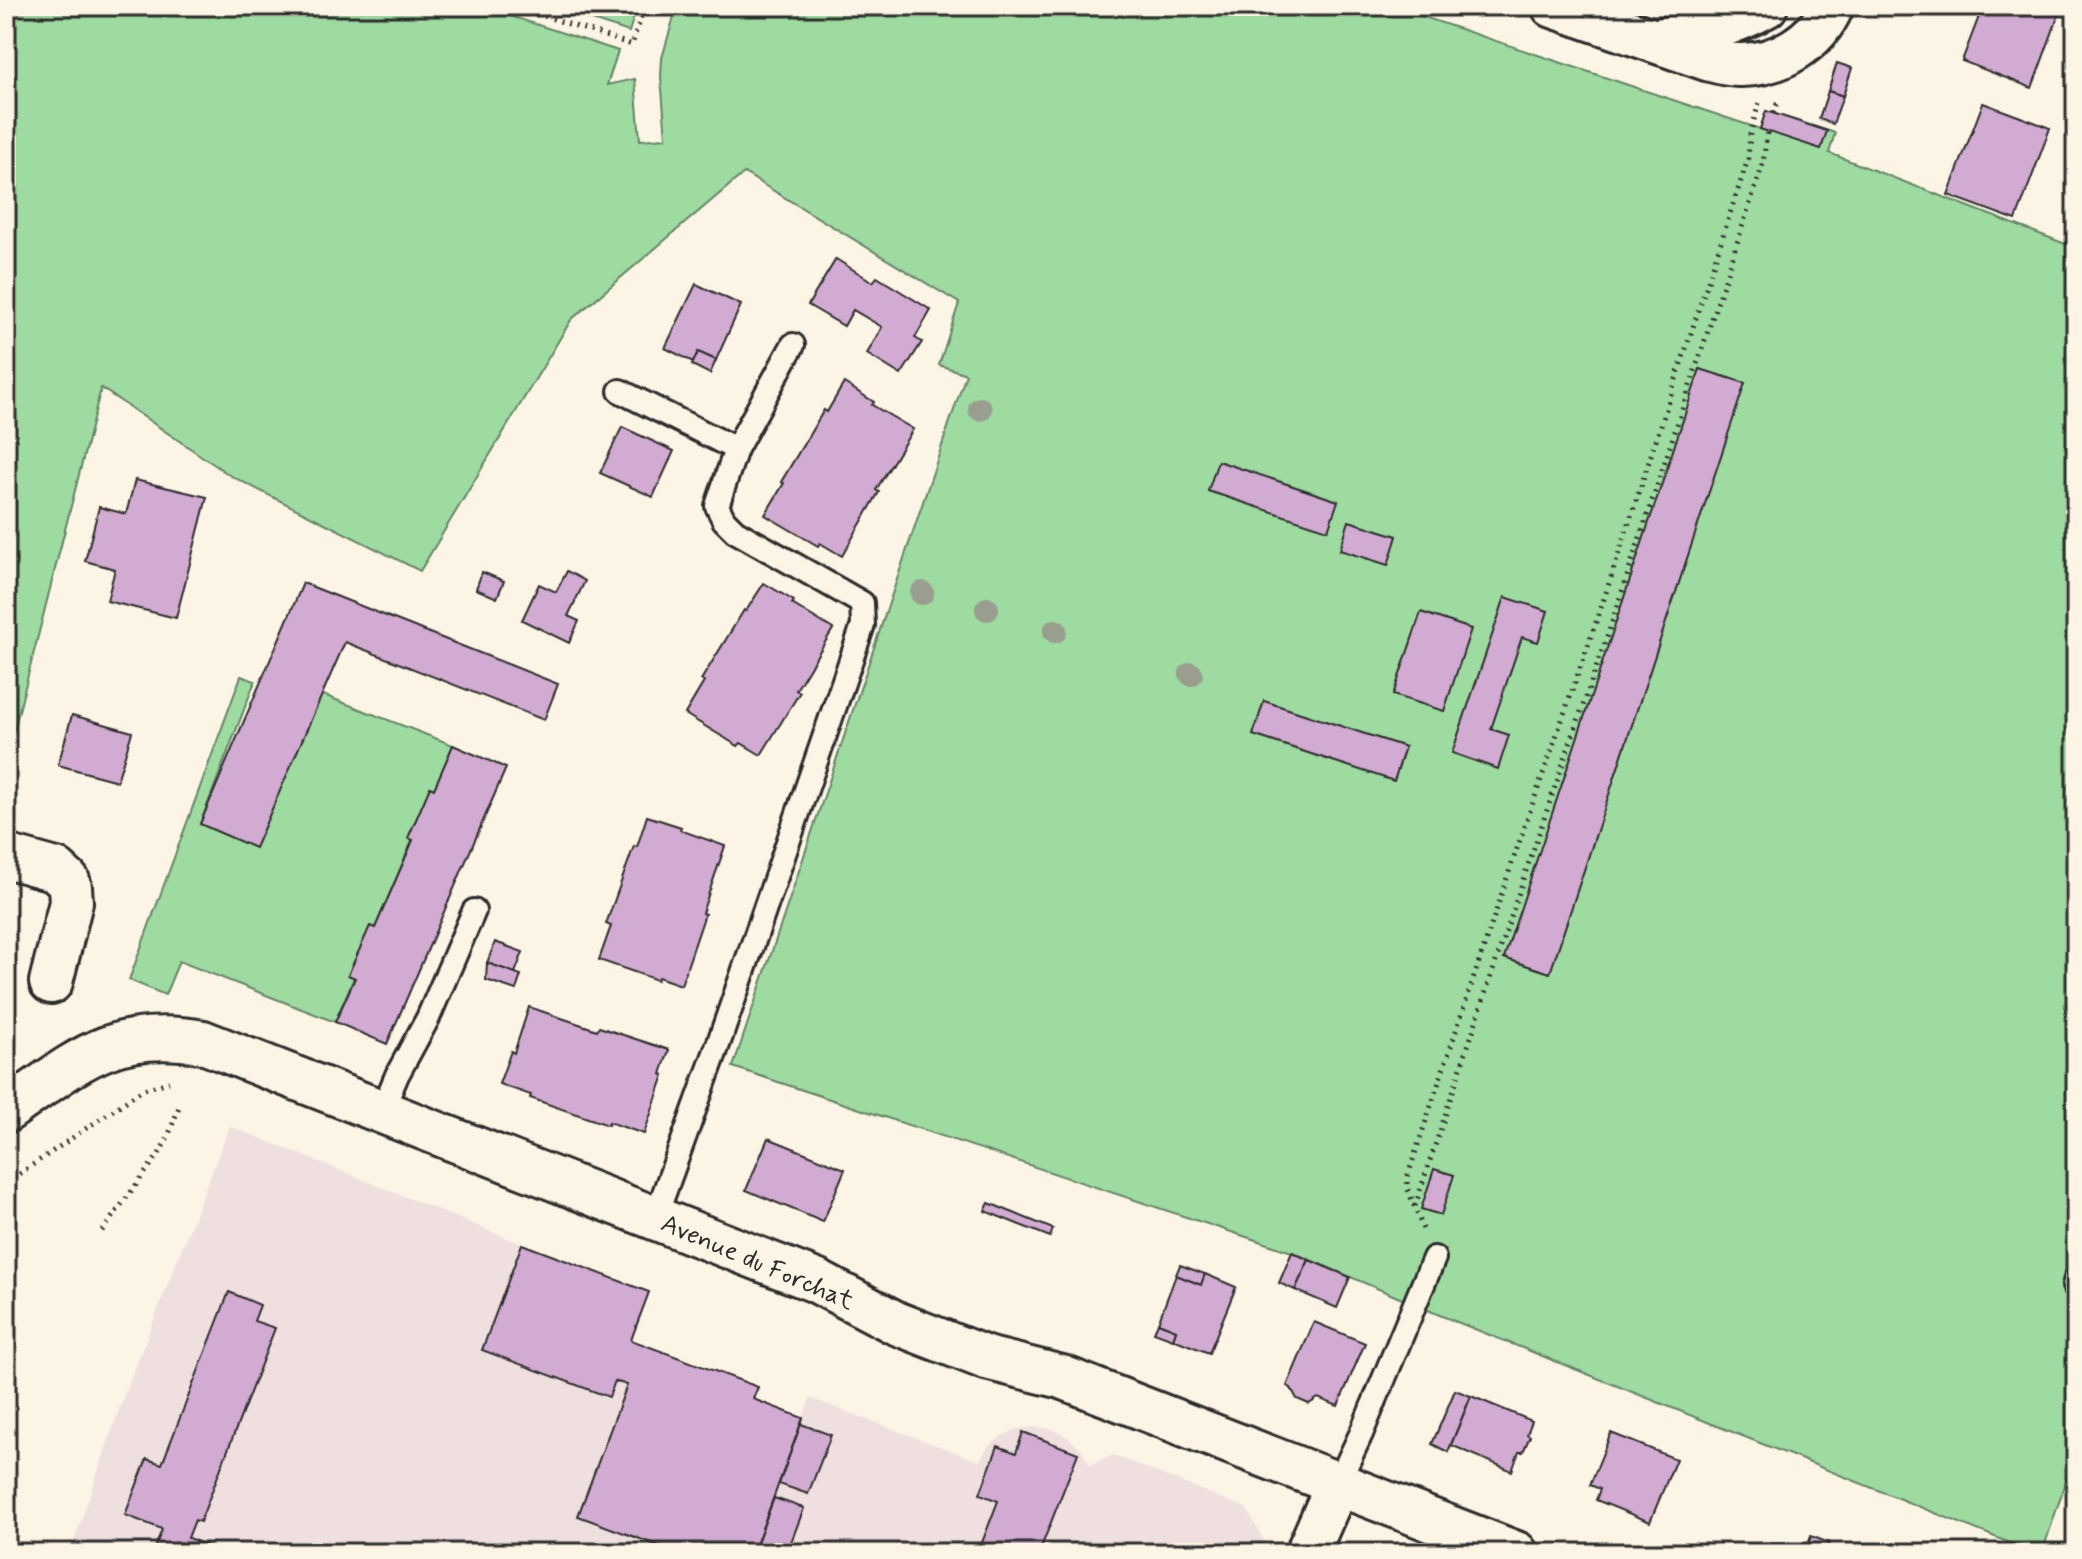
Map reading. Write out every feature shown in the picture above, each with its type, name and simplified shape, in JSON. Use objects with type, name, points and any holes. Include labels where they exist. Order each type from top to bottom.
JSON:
[{"type":"street","points":[[1553,6],[1727,64],[1755,81]]},
{"type":"street","points":[[1755,81],[1768,62],[1804,43],[1819,28],[1832,6]]},
{"type":"street","points":[[1656,40],[1688,36],[1751,14]]},
{"type":"street","points":[[1751,14],[1731,30],[1730,41],[1732,51],[1755,81]]},
{"type":"street","points":[[6,856],[56,870],[68,881],[71,902],[51,982]]},
{"type":"street","name":"Avenue du Forchat","points":[[6,1111],[90,1054],[133,1039],[157,1037],[203,1042],[816,1281],[896,1323],[986,1358],[1062,1377],[1516,1553]]},
{"type":"street","points":[[1307,1553],[1338,1483]]},
{"type":"lane","points":[[655,1218],[863,625],[862,603],[735,531],[724,520],[717,506],[736,449],[793,345]]},
{"type":"lane","points":[[620,391],[736,449]]},
{"type":"lane","points":[[382,1111],[397,1075],[428,1018],[474,911]]},
{"type":"lane","points":[[1338,1483],[1434,1258]]},
{"type":"path","points":[[514,6],[632,45],[644,6]]},
{"type":"path","points":[[1755,81],[1748,159],[1600,611],[1407,1178],[1407,1187],[1415,1206],[1763,164],[1767,132]]},
{"type":"path","points":[[6,1183],[144,1089],[173,1081]]},
{"type":"path","points":[[102,1231],[159,1154],[180,1104]]},
{"type":"shaded area","points":[[230,1126],[649,1292],[631,1340],[758,1387],[754,1400],[803,1418],[810,1398],[979,1461],[988,1447],[1017,1429],[1052,1429],[1068,1437],[1081,1449],[1090,1465],[1113,1455],[1246,1508],[1271,1553],[70,1553],[123,1398]]},
{"type":"green space","points":[[6,6],[480,6],[618,51],[607,85],[635,79],[640,140],[666,138],[662,58],[677,6],[1391,6],[1760,129],[1766,111],[1835,133],[1829,153],[2076,248],[2076,1451],[2042,1553],[2035,1553],[1442,1316],[1292,1252],[733,1067],[966,374],[939,365],[959,303],[744,173],[571,320],[420,571],[231,476],[101,388],[6,762],[6,468],[12,415],[6,414]]},
{"type":"green space","points":[[549,6],[637,6],[629,32]]},
{"type":"green space","points":[[241,676],[255,681],[200,824],[254,847],[321,694],[453,745],[335,1022],[179,961],[165,995],[129,980]]},
{"type":"building","points":[[1983,6],[2062,6],[2032,88],[1962,61]]},
{"type":"building","points":[[1837,63],[1852,68],[1843,96],[1828,91]]},
{"type":"building","points":[[1828,91],[1843,96],[1833,124],[1819,119]]},
{"type":"building","points":[[1983,103],[2050,128],[2016,220],[1948,195]]},
{"type":"building","points":[[1766,111],[1827,131],[1821,149],[1760,129]]},
{"type":"building","points":[[836,259],[873,282],[877,277],[931,310],[915,338],[922,342],[901,375],[867,354],[882,327],[853,310],[844,326],[808,305]]},
{"type":"building","points":[[696,284],[741,305],[716,360],[698,352],[693,362],[665,348]]},
{"type":"building","points":[[698,352],[716,360],[710,374],[692,365]]},
{"type":"building","points":[[1700,369],[1745,383],[1550,973],[1504,958]]},
{"type":"building","points":[[844,383],[874,402],[872,405],[913,429],[876,490],[879,492],[842,556],[820,543],[818,546],[765,515],[824,410],[827,412]]},
{"type":"building","points":[[622,427],[674,451],[653,497],[600,473]]},
{"type":"building","points":[[1218,461],[1338,501],[1328,530],[1208,491]]},
{"type":"building","points":[[135,480],[207,497],[176,618],[107,601],[115,569],[85,561],[99,507],[126,514]]},
{"type":"building","points":[[1349,521],[1397,536],[1388,565],[1340,550]]},
{"type":"building","points":[[567,571],[585,581],[568,616],[579,621],[569,643],[522,620],[539,584],[556,592]]},
{"type":"building","points":[[482,572],[504,581],[497,598],[476,589]]},
{"type":"building","points":[[303,583],[558,684],[544,720],[345,642],[255,848],[200,824]]},
{"type":"building","points":[[764,583],[833,629],[796,690],[800,692],[761,755],[741,743],[738,746],[685,714],[704,682],[701,680]]},
{"type":"building","points":[[1505,597],[1548,611],[1538,642],[1522,637],[1491,729],[1509,735],[1498,769],[1452,753]]},
{"type":"building","points":[[1421,612],[1471,629],[1444,711],[1393,695]]},
{"type":"building","points":[[1264,701],[1405,747],[1394,781],[1253,735]]},
{"type":"building","points":[[72,715],[132,732],[117,781],[58,765]]},
{"type":"building","points":[[453,745],[506,768],[387,1044],[335,1022],[355,978],[348,975],[370,926],[375,928],[413,840],[408,838],[430,787],[434,789]]},
{"type":"building","points":[[647,816],[725,846],[681,985],[599,960],[611,926],[606,924]]},
{"type":"building","points":[[495,942],[523,952],[515,973],[487,963]]},
{"type":"building","points":[[487,963],[521,975],[516,990],[486,980]]},
{"type":"building","points":[[529,1007],[669,1050],[644,1134],[609,1122],[608,1125],[499,1084],[511,1051],[514,1053]]},
{"type":"building","points":[[768,1138],[845,1169],[823,1222],[746,1190]]},
{"type":"building","points":[[1434,1169],[1454,1175],[1441,1215],[1421,1209]]},
{"type":"building","points":[[989,1203],[1053,1229],[1050,1237],[985,1211]]},
{"type":"building","points":[[522,1244],[649,1292],[631,1340],[758,1387],[753,1399],[803,1418],[753,1553],[708,1553],[697,1549],[695,1553],[678,1553],[578,1516],[627,1385],[615,1381],[609,1397],[482,1350]]},
{"type":"building","points":[[1292,1252],[1309,1260],[1295,1290],[1279,1283]]},
{"type":"building","points":[[1309,1260],[1350,1277],[1337,1308],[1295,1290]]},
{"type":"building","points":[[1180,1265],[1205,1274],[1201,1285],[1176,1275]]},
{"type":"building","points":[[1205,1274],[1236,1287],[1209,1353],[1173,1339],[1176,1330],[1158,1323],[1176,1275],[1201,1285]]},
{"type":"building","points":[[229,1292],[260,1305],[254,1321],[275,1328],[200,1522],[195,1520],[188,1538],[226,1553],[153,1553],[162,1529],[125,1515],[147,1459],[162,1464]]},
{"type":"building","points":[[1314,1322],[1365,1343],[1338,1406],[1318,1398],[1309,1404],[1297,1399],[1287,1386]]},
{"type":"building","points":[[1158,1323],[1176,1330],[1173,1339],[1154,1332]]},
{"type":"building","points":[[1455,1390],[1471,1396],[1448,1452],[1432,1444]]},
{"type":"building","points":[[1471,1396],[1532,1421],[1527,1434],[1530,1436],[1523,1452],[1519,1452],[1512,1471],[1451,1445]]},
{"type":"building","points":[[801,1424],[831,1435],[808,1494],[779,1484]]},
{"type":"building","points":[[1023,1432],[1078,1453],[1039,1553],[978,1553],[998,1501],[980,1494],[998,1446],[1016,1453]]},
{"type":"building","points":[[1611,1433],[1676,1459],[1650,1522],[1596,1500],[1600,1489],[1590,1485]]},
{"type":"building","points":[[774,1498],[804,1508],[787,1553],[753,1553]]},
{"type":"building","points":[[1811,1536],[1829,1543],[1824,1553],[1807,1548]]}]
